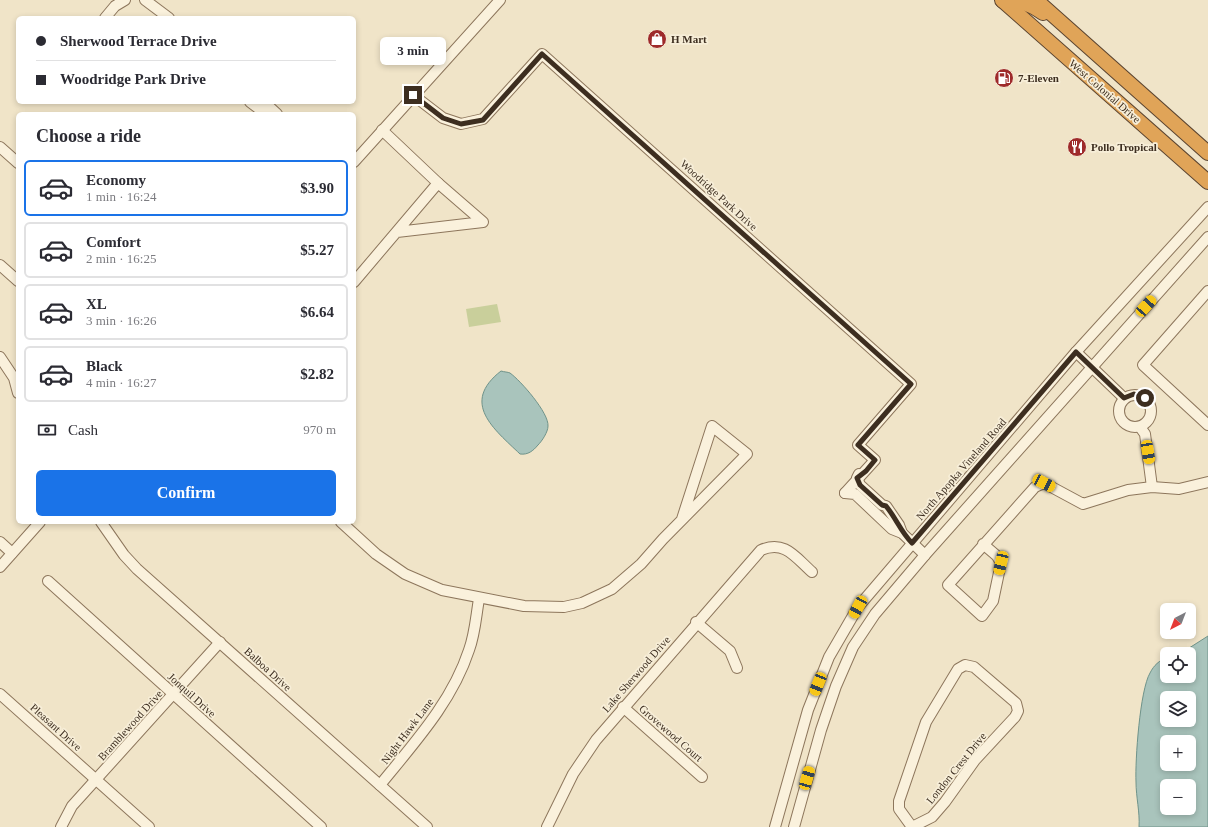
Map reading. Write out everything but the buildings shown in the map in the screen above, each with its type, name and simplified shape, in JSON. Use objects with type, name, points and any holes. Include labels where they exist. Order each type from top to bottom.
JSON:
[{"type":"highway","points":[[1003,1],[1014,0],[1029,4],[1070,31]]},
{"type":"highway","name":"West Colonial Drive","points":[[1036,0],[1208,153]]},
{"type":"highway","name":"West Colonial Drive","points":[[1003,1],[1208,182]]},
{"type":"street","points":[[107,16],[115,6],[125,0]]},
{"type":"street","points":[[145,0],[166,16]]},
{"type":"street","points":[[356,160],[500,0]]},
{"type":"street","name":"Woodridge Park Drive","points":[[413,95],[443,118],[461,124],[483,120],[542,54],[911,384],[858,445],[873,458],[860,468],[857,478],[844,493],[855,494],[892,529],[902,533]]},
{"type":"street","points":[[253,104],[263,112]]},
{"type":"street","points":[[266,104],[275,112]]},
{"type":"street","points":[[382,130],[438,183],[483,222],[397,232]]},
{"type":"street","points":[[0,147],[16,161]]},
{"type":"street","points":[[356,280],[438,183]]},
{"type":"street","name":"North Apopka Vineland Road","points":[[775,827],[808,710],[829,657],[858,607],[1076,352],[1208,207]]},
{"type":"street","points":[[794,827],[820,730],[836,686],[853,646],[875,614],[925,555],[1208,237]]},
{"type":"street","points":[[0,265],[16,279]]},
{"type":"street","points":[[1208,291],[1143,365],[1208,425]]},
{"type":"street","points":[[1076,352],[1124,398]]},
{"type":"street","points":[[0,357],[14,378],[16,386]]},
{"type":"street","points":[[1149,419],[1140,427],[1129,427],[1120,419],[1118,408],[1124,398],[1134,394],[1145,398],[1151,408],[1149,419],[1155,454],[1150,464]]},
{"type":"street","points":[[343,524],[376,554],[406,574],[442,590],[480,599],[524,606],[564,607],[582,603],[612,589],[641,564],[682,519],[747,454],[712,426],[682,519]]},
{"type":"street","points":[[1140,427],[1145,434],[1152,487]]},
{"type":"street","name":"Woodridge Park Drive","points":[[857,478],[860,485],[882,505],[886,506],[902,533],[925,555]]},
{"type":"street","points":[[983,544],[1001,563],[993,601],[982,616],[948,585],[983,544],[1035,487],[1044,483],[1083,504],[1128,490],[1152,487],[1179,488],[1208,482]]},
{"type":"street","points":[[4,559],[38,524]]},
{"type":"street","name":"Balboa Drive","points":[[102,524],[124,556],[137,569],[427,827]]},
{"type":"street","points":[[0,542],[4,559]]},
{"type":"street","name":"Lake Sherwood Drive","points":[[547,827],[573,774],[596,740],[696,622],[761,550],[770,546],[783,547],[812,572]]},
{"type":"street","name":"Jonquil Drive","points":[[48,581],[321,827]]},
{"type":"street","name":"Night Hawk Lane","points":[[380,785],[433,720],[457,680],[470,649],[480,599]]},
{"type":"street","points":[[696,622],[730,651],[737,668]]},
{"type":"street","name":"Bramblewood Drive","points":[[62,827],[72,806],[220,642]]},
{"type":"street","name":"London Crest Drive","points":[[965,665],[974,667],[1016,703],[1018,711],[1015,717],[975,760],[945,802],[932,817],[912,827],[899,809],[899,801],[926,722],[958,669],[965,665]]},
{"type":"street","name":"Pleasant Drive","points":[[0,694],[150,827]]},
{"type":"street","name":"Grovewood Court","points":[[623,707],[702,777]]},
{"type":"green space","points":[[497,304],[501,322],[469,327],[466,309]]},
{"type":"water","points":[[501,371],[510,373],[521,383],[534,398],[547,420],[548,428],[544,436],[536,447],[528,453],[520,454],[500,435],[485,415],[482,405],[483,394],[489,383]]},
{"type":"water","points":[[1208,636],[1208,827],[1139,827],[1136,788],[1136,758],[1141,709],[1146,682],[1155,665],[1159,662],[1160,683],[1196,683],[1196,647],[1191,647]]},
{"type":"place","name":"H Mart","points":[[657,39]]},
{"type":"place","name":"7-Eleven","points":[[1004,78]]},
{"type":"place","name":"Pollo Tropical","points":[[1077,147]]},
{"type":"route","points":[[413,95],[443,118],[461,124],[483,120],[542,54],[757,245],[911,384],[858,445],[875,460],[866,471],[857,478],[860,485],[882,505],[886,506],[892,513],[902,533],[912,543],[1017,423],[1076,352],[1124,398],[1134,394],[1145,398]]}]
